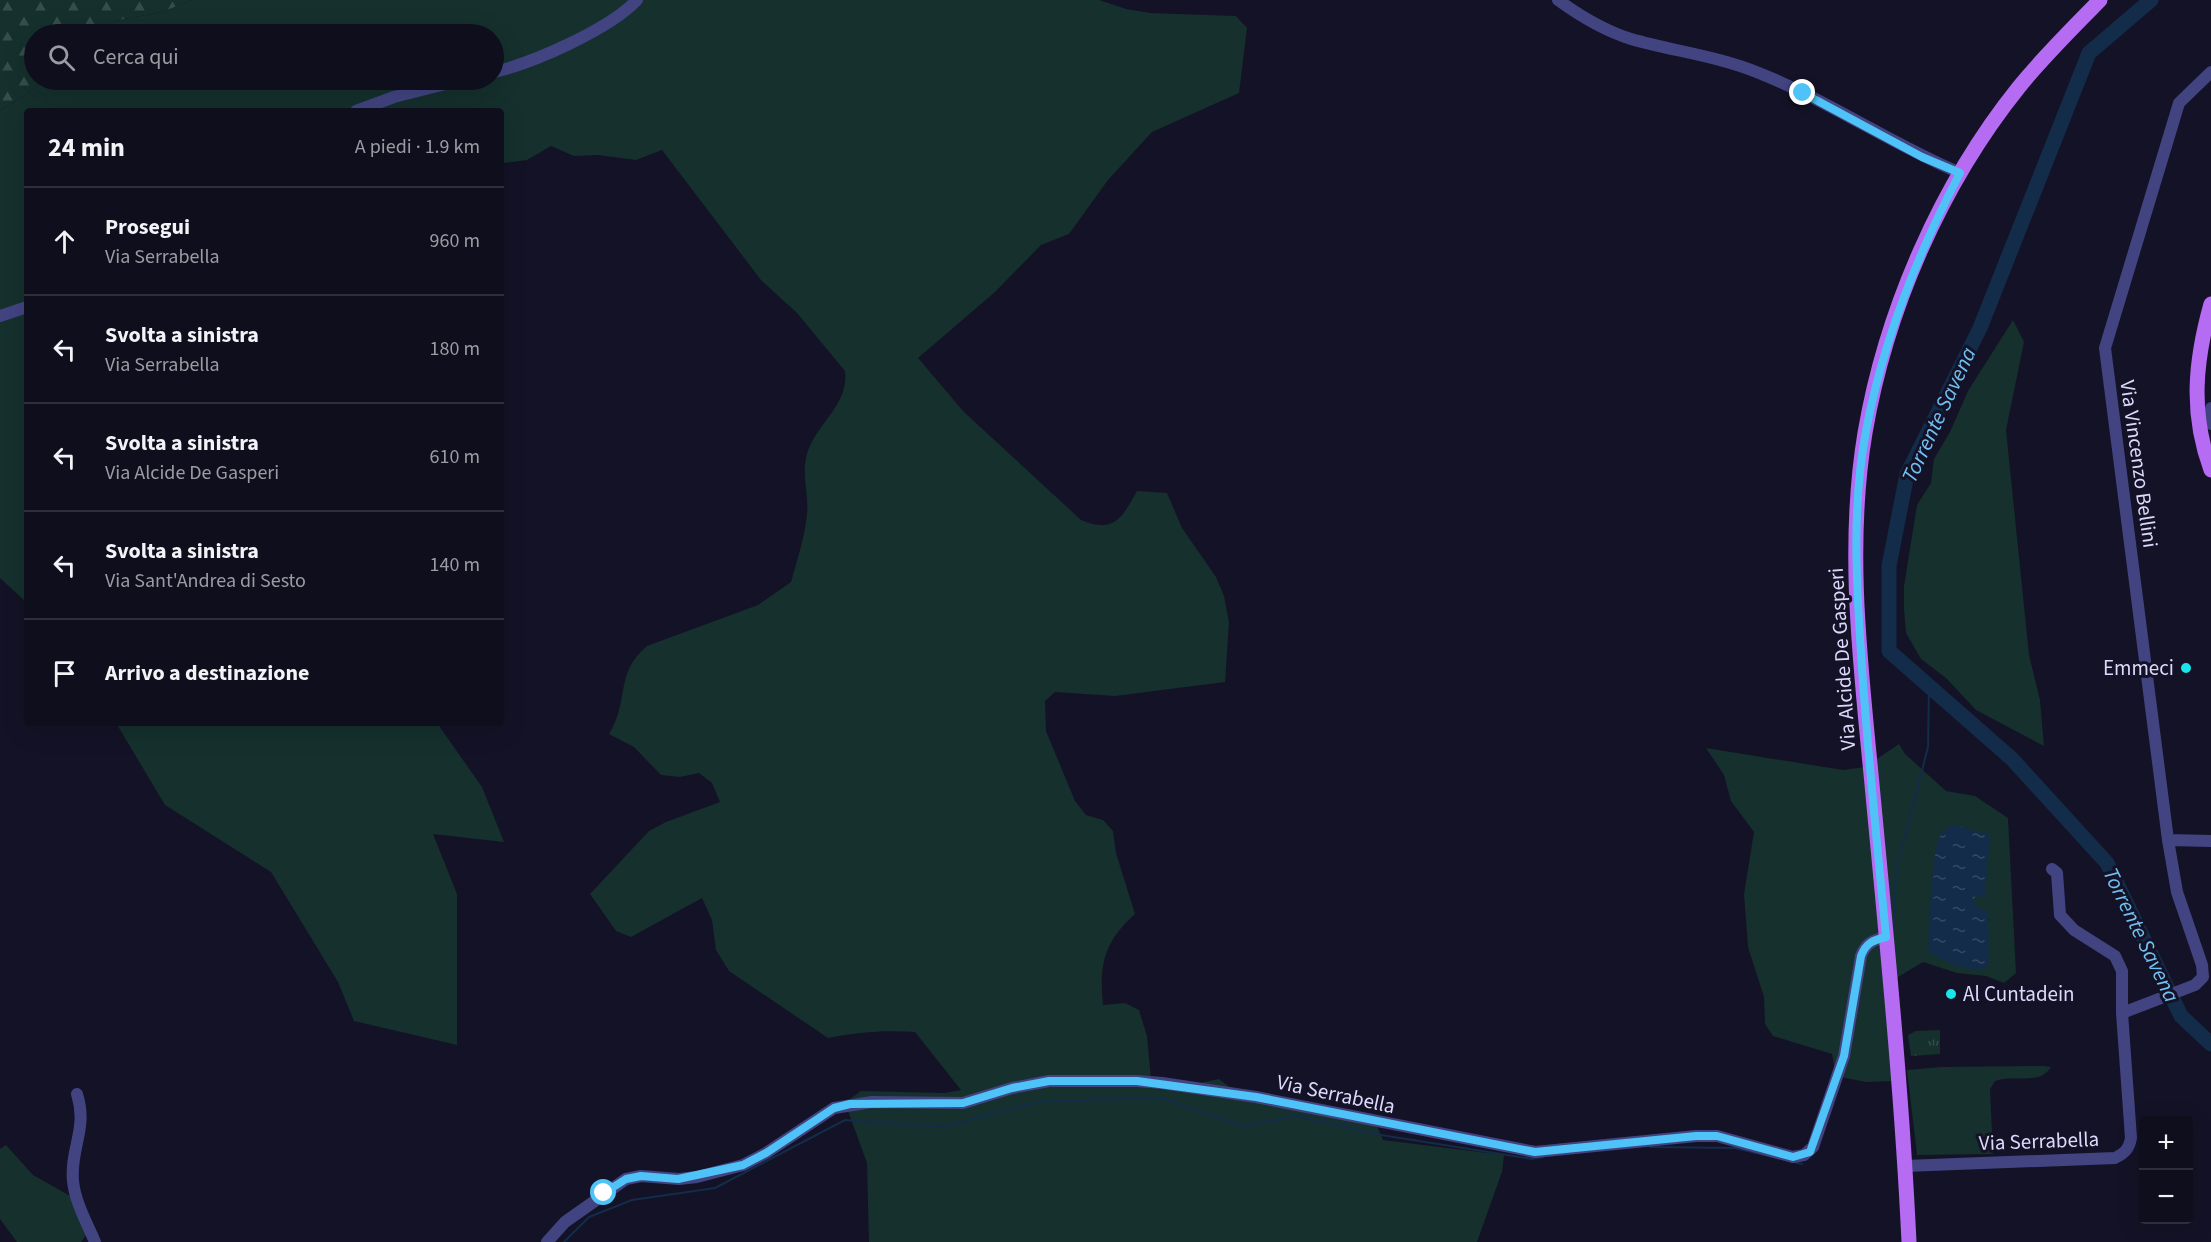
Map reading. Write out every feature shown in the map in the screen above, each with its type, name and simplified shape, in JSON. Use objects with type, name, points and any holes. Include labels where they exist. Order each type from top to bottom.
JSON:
[{"type":"main road","name":"Via Alcide De Gasperi","points":[[1909,1242],[1886,937],[1862,682],[1856,575],[1858,500],[1865,433],[1883,356],[1915,264],[1960,173],[2019,88],[2100,0]]},
{"type":"main road","points":[[2211,304],[2199,353],[2195,401],[2200,434],[2211,470]]},
{"type":"street","points":[[504,68],[557,49],[624,13],[637,0]]},
{"type":"street","points":[[1558,0],[1582,17],[1628,38],[1758,72],[1803,93],[1922,157],[1960,173]]},
{"type":"street","name":"Via Vincenzo Bellini","points":[[2168,840],[2105,348],[2179,103],[2211,72]]},
{"type":"street","points":[[365,108],[423,90]]},
{"type":"street","points":[[0,316],[24,308]]},
{"type":"street","points":[[2211,408],[2211,424]]},
{"type":"street","points":[[2052,869],[2057,873],[2060,915],[2074,930],[2115,956],[2122,971],[2122,1013],[2195,985],[2201,980],[2203,972],[2177,892],[2168,840],[2211,841]]},
{"type":"street","name":"Via Serrabella","points":[[547,1242],[565,1222],[626,1179],[641,1176],[678,1179],[697,1177],[743,1165],[766,1153],[834,1108],[872,1102],[963,1103],[1012,1088],[1049,1081],[1162,1083],[1256,1097],[1535,1152],[1696,1136],[1717,1136],[1793,1157],[1804,1155],[1813,1147],[1838,1076],[1864,946],[1870,941],[1886,937]]},
{"type":"street","name":"Via Serrabella","points":[[1905,1166],[2115,1158],[2123,1154],[2130,1145],[2131,1137],[2122,1013]]},
{"type":"street","points":[[76,1094],[82,1110],[73,1180],[95,1242]]},
{"type":"green space","points":[[0,0],[192,0],[162,12],[114,21],[112,24],[24,24],[24,90],[32,90],[0,111]]},
{"type":"green space","points":[[192,0],[1099,0],[1126,9],[1150,13],[1236,16],[1247,28],[1239,93],[1152,132],[1108,180],[1069,234],[1041,245],[995,292],[918,358],[964,412],[1081,520],[1092,524],[1109,524],[1116,521],[1127,509],[1137,491],[1167,493],[1182,528],[1216,577],[1224,596],[1229,622],[1225,682],[1115,696],[1055,692],[1045,701],[1046,731],[1075,801],[1086,815],[1103,820],[1113,831],[1116,853],[1135,914],[1116,934],[1106,955],[1102,977],[1103,1005],[1125,1003],[1139,1010],[1147,1036],[1151,1079],[1200,1083],[1219,1079],[1232,1089],[1377,1126],[1383,1140],[1504,1155],[1502,1172],[1477,1242],[869,1242],[867,1163],[848,1111],[850,1099],[861,1091],[945,1093],[961,1090],[915,1032],[872,1032],[828,1038],[729,971],[716,950],[712,920],[702,898],[631,937],[616,931],[590,894],[649,831],[666,822],[720,802],[712,783],[699,773],[680,777],[661,775],[634,747],[609,734],[619,710],[630,667],[647,646],[758,605],[791,582],[806,522],[805,462],[807,454],[817,433],[837,404],[845,383],[845,371],[797,313],[761,280],[662,150],[636,160],[598,155],[574,156],[551,146],[527,160],[504,163],[504,108],[24,108],[24,600],[0,578],[0,111],[32,90],[504,90],[504,24],[112,24],[114,21],[162,12]]},
{"type":"green space","points":[[2013,320],[2024,342],[2006,430],[2029,655],[2040,700],[2044,746],[1976,710],[1946,678],[1921,659],[1906,633],[1904,609],[1904,586],[1917,505],[1931,483],[1934,459],[1950,432],[1968,391]]},
{"type":"green space","points":[[118,726],[439,726],[482,787],[504,842],[433,834],[457,894],[457,1045],[354,1021],[338,982],[271,872],[165,805]]},
{"type":"green space","points":[[1899,744],[1905,754],[1946,791],[1975,796],[2008,818],[2016,973],[2004,983],[1986,976],[1957,973],[1923,962],[1888,983],[1894,1081],[1866,1082],[1836,1076],[1832,1054],[1773,1036],[1765,1024],[1764,997],[1748,947],[1744,894],[1754,832],[1731,801],[1724,775],[1706,748],[1843,770],[1865,767]]},
{"type":"green space","points":[[1940,1030],[1940,1054],[1911,1056],[1908,1035],[1916,1031]]},
{"type":"green space","points":[[1941,1067],[2051,1067],[2046,1073],[2033,1078],[1995,1081],[1990,1089],[1993,1154],[1917,1155],[1907,1070]]},
{"type":"green space","points":[[6,1145],[33,1175],[72,1197],[88,1233],[81,1242],[17,1242],[0,1219],[0,1149]]},
{"type":"water","points":[[1955,825],[1990,835],[1985,897],[1975,896],[1974,905],[1988,912],[1989,962],[1985,969],[1963,968],[1929,952],[1931,892],[1937,845],[1943,832]]},
{"type":"waterway","name":"Torrente Savena","points":[[2151,0],[2089,53],[1980,328],[1907,474],[1889,566],[1889,651],[2012,759],[2107,863],[2181,1016],[2211,1044]]},
{"type":"waterway","points":[[1893,933],[1896,871],[1928,747],[1929,686]]},
{"type":"waterway","points":[[564,1242],[589,1217],[632,1200],[715,1188],[845,1120],[943,1127],[1042,1101],[1162,1098],[1243,1126],[1297,1116],[1375,1134],[1532,1159],[1543,1157]]},
{"type":"waterway","points":[[1650,1147],[1735,1148],[1802,1164]]},
{"type":"place","name":"Emmeci","points":[[2186,668]]},
{"type":"place","name":"Al Cuntadein","points":[[1951,994]]},
{"type":"route","points":[[604,1193],[626,1179],[641,1176],[678,1179],[697,1177],[743,1165],[766,1153],[834,1108],[872,1102],[963,1103],[986,1098],[1012,1088],[1049,1081],[1162,1083],[1256,1097],[1332,1114],[1535,1152],[1696,1136],[1717,1136],[1793,1157],[1810,1152],[1844,1056],[1857,971],[1864,946],[1870,941],[1886,937],[1863,694],[1856,575],[1858,500],[1865,433],[1883,356],[1915,264],[1960,173],[1922,157],[1803,93]]}]
